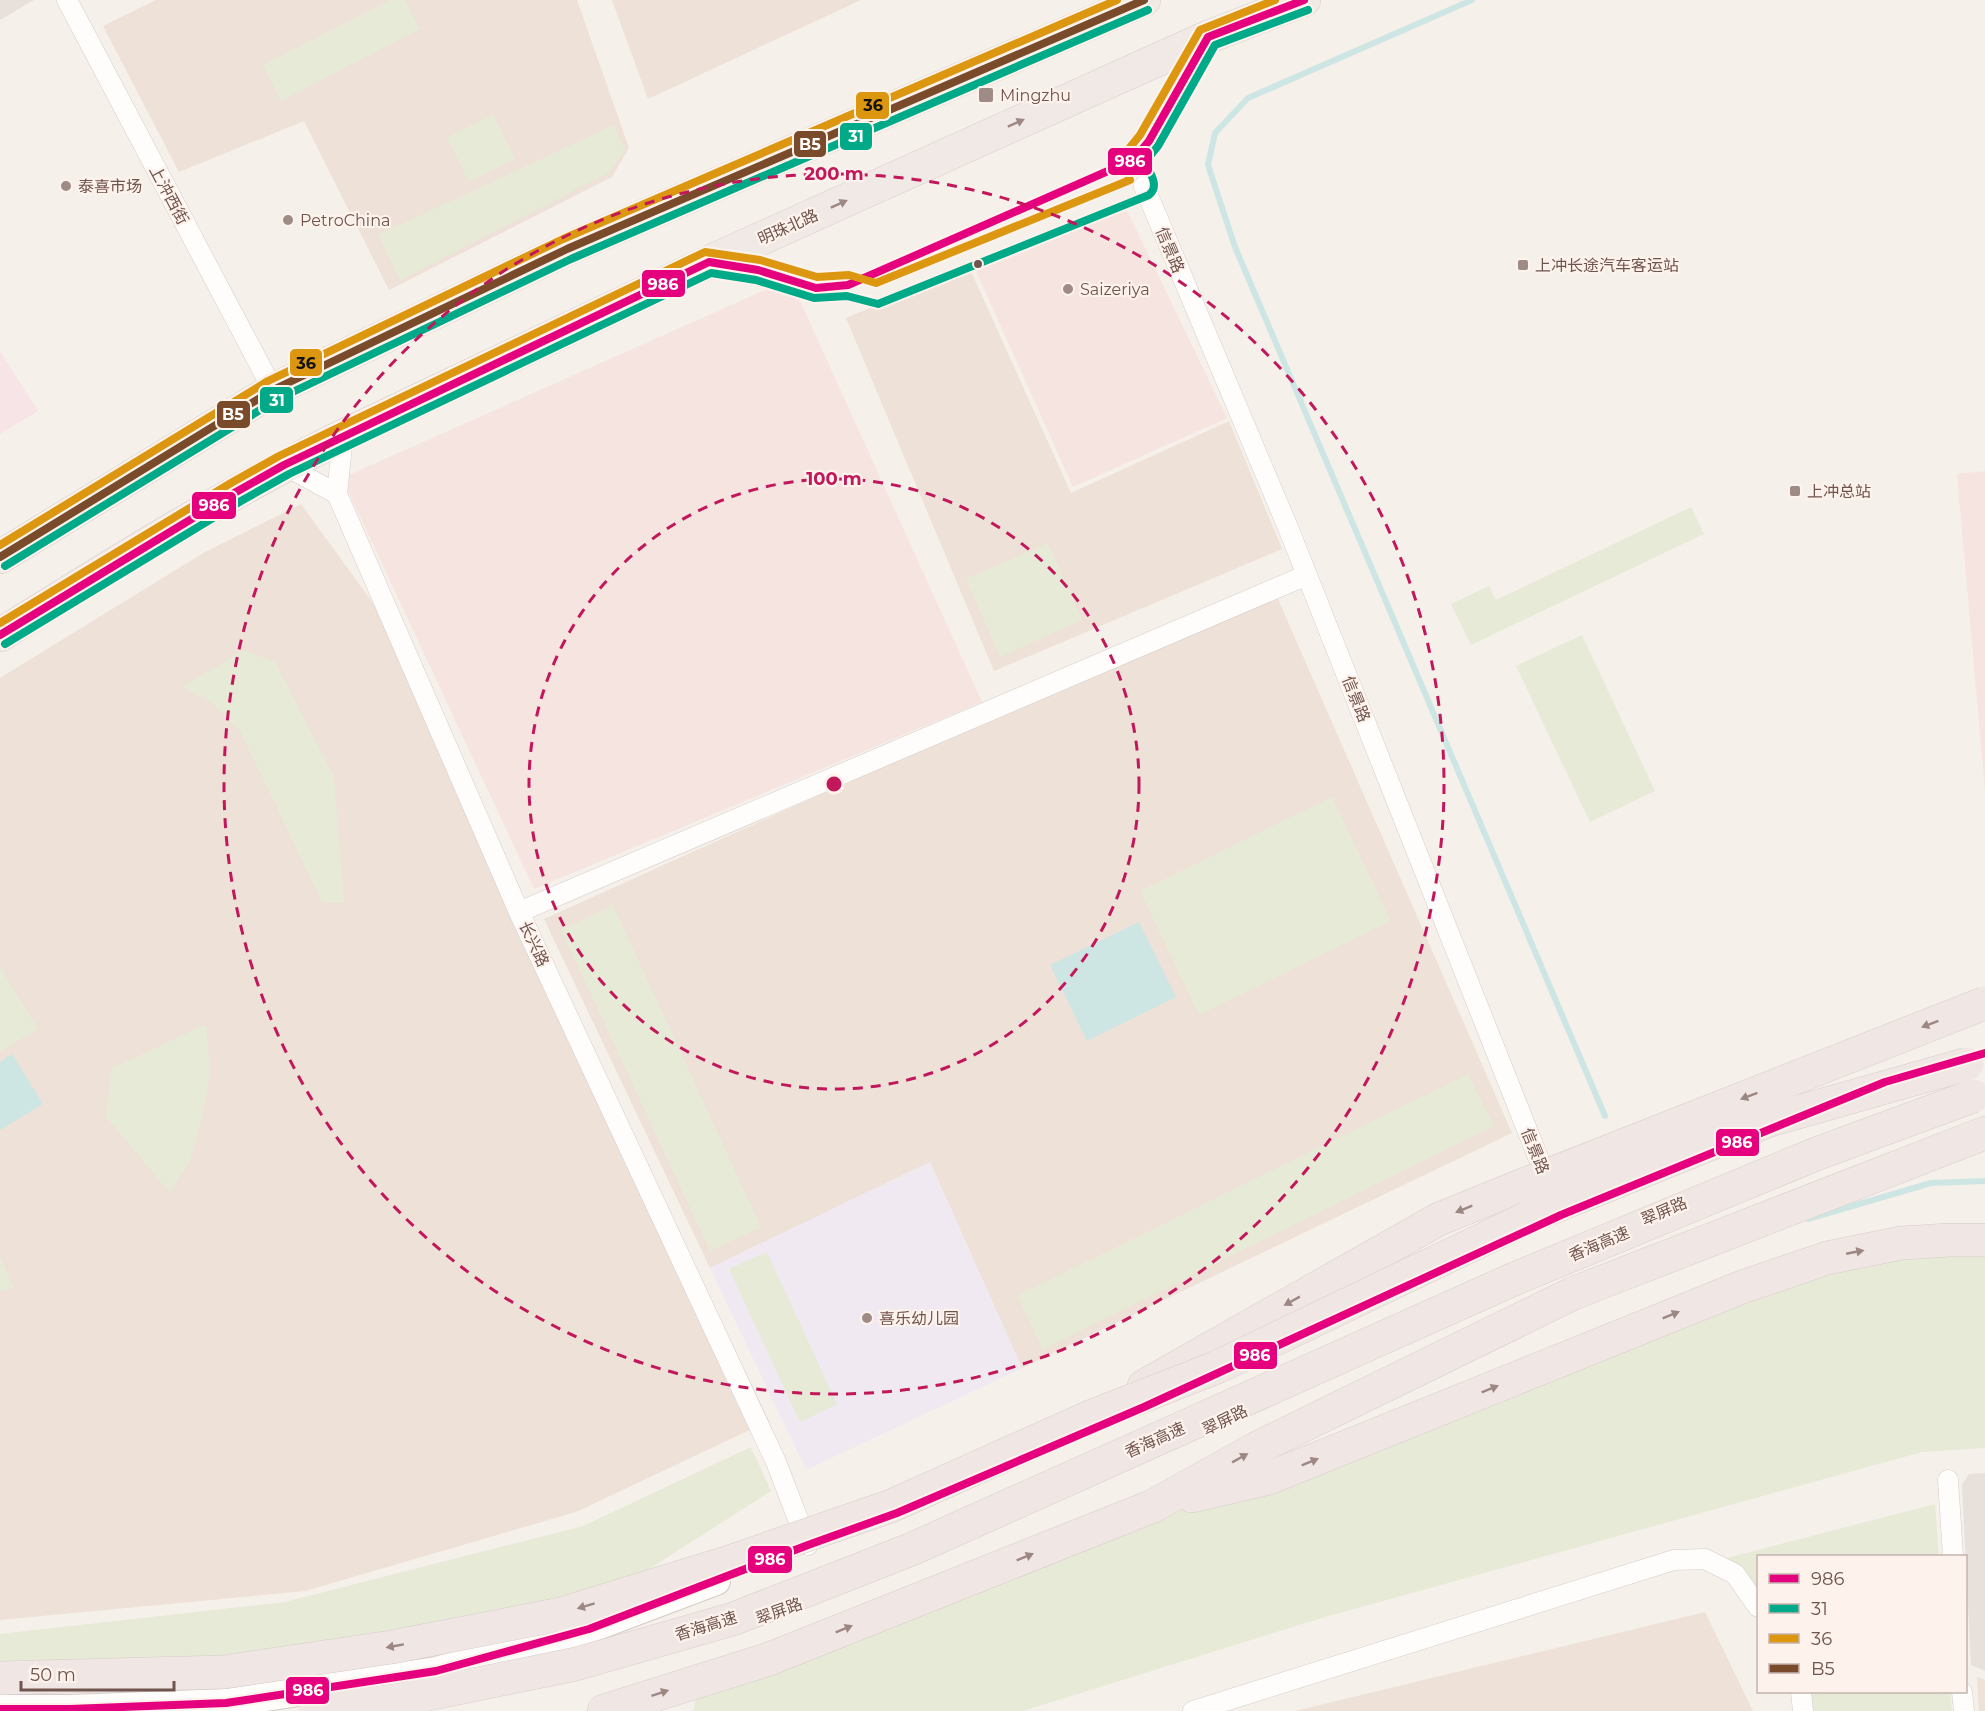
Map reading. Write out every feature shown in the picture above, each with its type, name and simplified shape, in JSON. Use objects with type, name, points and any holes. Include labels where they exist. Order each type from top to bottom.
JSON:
[{"type":"highway","points":[[0,557],[273,390],[567,249],[1144,0]]},
{"type":"highway","name":"明珠北路","points":[[0,636],[236,492],[343,436],[709,262],[1208,36],[1304,0]]},
{"type":"highway","points":[[1092,1416],[1439,1219],[1985,1003]]},
{"type":"highway","points":[[0,1678],[224,1672],[392,1647],[561,1614],[726,1563],[891,1506],[1092,1416],[1215,1368],[1536,1214],[1770,1120],[1985,1060]]},
{"type":"highway","name":"香海高速","points":[[315,1711],[399,1700],[576,1664],[732,1619],[912,1549],[1514,1279],[1816,1154],[1985,1090]]},
{"type":"highway","points":[[604,1711],[769,1659],[1153,1506],[1257,1448],[1574,1293],[1985,1132]]},
{"type":"highway","points":[[1153,1506],[1269,1478],[1742,1287],[1827,1258],[1901,1243],[1985,1240]]},
{"type":"main road","points":[[0,1708],[70,1709],[226,1703],[436,1671],[590,1629],[808,1545],[897,1514],[1144,1407],[1561,1215],[1885,1082],[1985,1053]]},
{"type":"main road","name":"翠屏路","points":[[412,1711],[547,1683],[624,1662],[736,1626],[851,1584],[1192,1436],[1579,1247],[1907,1110],[1985,1090]]},
{"type":"street","name":"上沖西街","points":[[67,0],[273,390]]},
{"type":"street","name":"信景路","points":[[1144,186],[1307,575],[1561,1215]]},
{"type":"street","name":"长兴路","points":[[343,436],[337,494],[519,912],[776,1462],[808,1545]]},
{"type":"street","points":[[284,465],[337,494]]},
{"type":"street","points":[[519,912],[1307,575]]},
{"type":"street","points":[[1948,1480],[1953,1555]]},
{"type":"street","points":[[1193,1711],[1674,1560],[1705,1559],[1735,1574],[1757,1606]]},
{"type":"street","points":[[1801,1693],[1803,1711]]},
{"type":"street","points":[[1962,1693],[1964,1711]]},
{"type":"shaded area","points":[[0,0],[34,0],[0,20]]},
{"type":"shaded area","points":[[156,0],[577,0],[629,148],[612,177],[389,290],[304,121],[179,172],[103,26]]},
{"type":"shaded area","points":[[612,0],[861,0],[648,99]]},
{"type":"shaded area","points":[[1122,200],[1227,418],[1073,487],[975,269]]},
{"type":"shaded area","points":[[969,267],[1071,493],[1229,421],[1282,549],[994,671],[846,318]]},
{"type":"shaded area","points":[[790,279],[982,702],[534,889],[342,478]]},
{"type":"shaded area","points":[[0,351],[38,411],[0,434]]},
{"type":"shaded area","points":[[1985,471],[1985,790],[1957,474]]},
{"type":"shaded area","points":[[301,504],[381,614],[769,1421],[576,1512],[305,1591],[0,1620],[0,678],[205,552]]},
{"type":"shaded area","points":[[1274,590],[1512,1133],[1022,1368],[930,1162],[710,1268],[544,919]]},
{"type":"shaded area","name":"喜乐幼儿园","points":[[930,1162],[1022,1368],[806,1470],[710,1268]]},
{"type":"shaded area","points":[[1985,1473],[1985,1671],[1971,1665],[1962,1485],[1969,1474]]},
{"type":"shaded area","points":[[1705,1612],[1753,1711],[1295,1711]]},
{"type":"shaded area","points":[[1977,1677],[1985,1680],[1985,1711],[1979,1711]]},
{"type":"green space","points":[[389,0],[405,0],[420,29],[281,101],[263,65]]},
{"type":"green space","points":[[493,115],[515,159],[469,182],[447,137]]},
{"type":"green space","points":[[614,125],[625,150],[610,172],[400,280],[378,235]]},
{"type":"green space","points":[[1691,507],[1704,534],[1471,645],[1451,604],[1489,586],[1496,600]]},
{"type":"green space","points":[[1048,543],[1082,620],[1000,657],[966,579]]},
{"type":"green space","points":[[1582,635],[1655,791],[1590,822],[1516,666]]},
{"type":"green space","points":[[243,650],[275,662],[334,777],[344,903],[322,902],[240,731],[213,704],[183,687]]},
{"type":"green space","points":[[1332,797],[1391,921],[1199,1015],[1140,891]]},
{"type":"green space","points":[[613,905],[761,1227],[710,1251],[561,930]]},
{"type":"green space","points":[[0,967],[38,1029],[0,1052]]},
{"type":"green space","points":[[206,1024],[210,1070],[203,1115],[189,1163],[170,1193],[106,1117],[111,1069]]},
{"type":"green space","points":[[1468,1074],[1494,1126],[1043,1349],[1017,1296]]},
{"type":"green space","points":[[1927,1242],[1985,1249],[1985,1448],[1922,1452],[1325,1617],[1023,1711],[693,1711],[697,1695],[1545,1365]]},
{"type":"green space","points":[[767,1252],[837,1404],[800,1422],[729,1269]]},
{"type":"green space","points":[[0,1256],[14,1288],[0,1291]]},
{"type":"green space","points":[[751,1447],[771,1491],[585,1610],[0,1683],[0,1634],[285,1602],[583,1526]]},
{"type":"green space","points":[[1935,1504],[1939,1555],[1757,1555],[1757,1591],[1743,1568],[1715,1561]]},
{"type":"green space","points":[[1811,1693],[1950,1693],[1952,1711],[1813,1711]]},
{"type":"water","points":[[1139,922],[1176,997],[1087,1041],[1050,965]]},
{"type":"water","points":[[12,1054],[43,1104],[0,1130],[0,1062]]},
{"type":"waterway","points":[[1472,0],[1248,98],[1215,133],[1208,165],[1235,247],[1605,1116]]},
{"type":"waterway","points":[[1808,1219],[1931,1183],[1985,1181]]},
{"type":"transit line","name":"36","points":[[0,545],[268,381],[563,239],[1117,0]]},
{"type":"transit line","name":"B5","points":[[0,557],[273,390],[567,249],[1144,0]]},
{"type":"transit line","name":"36","points":[[0,623],[279,456],[705,252],[760,260],[817,277],[849,275],[876,283],[1130,180],[1123,163],[1123,156],[1140,135],[1200,30],[1275,0]]},
{"type":"transit line","name":"986","points":[[0,635],[284,465],[709,262],[758,270],[816,288],[848,285],[1133,160],[1149,141],[1208,37],[1304,0]]},
{"type":"transit line","name":"31","points":[[5,566],[278,399],[571,259],[1148,10]]},
{"type":"transit line","name":"31","points":[[5,644],[289,474],[711,273],[756,280],[814,298],[847,296],[878,304],[1149,195],[1154,184],[1145,162],[1158,146],[1215,45],[1308,10]]},
{"type":"transit line","name":"986","points":[[0,1709],[70,1709],[226,1703],[436,1671],[589,1629],[897,1513],[1144,1407],[1561,1215],[1885,1082],[1985,1053]]},
{"type":"place","name":"Mingzhu","points":[[986,95]]},
{"type":"place","name":"泰喜市场","points":[[66,186]]},
{"type":"place","name":"PetroChina","points":[[288,220]]},
{"type":"place","name":"上冲长途汽车客运站","points":[[1523,265]]},
{"type":"place","name":"Saizeriya","points":[[1068,289]]},
{"type":"place","name":"上冲总站","points":[[1795,491]]},
{"type":"place","name":"喜乐幼儿园","points":[[867,1318]]}]
